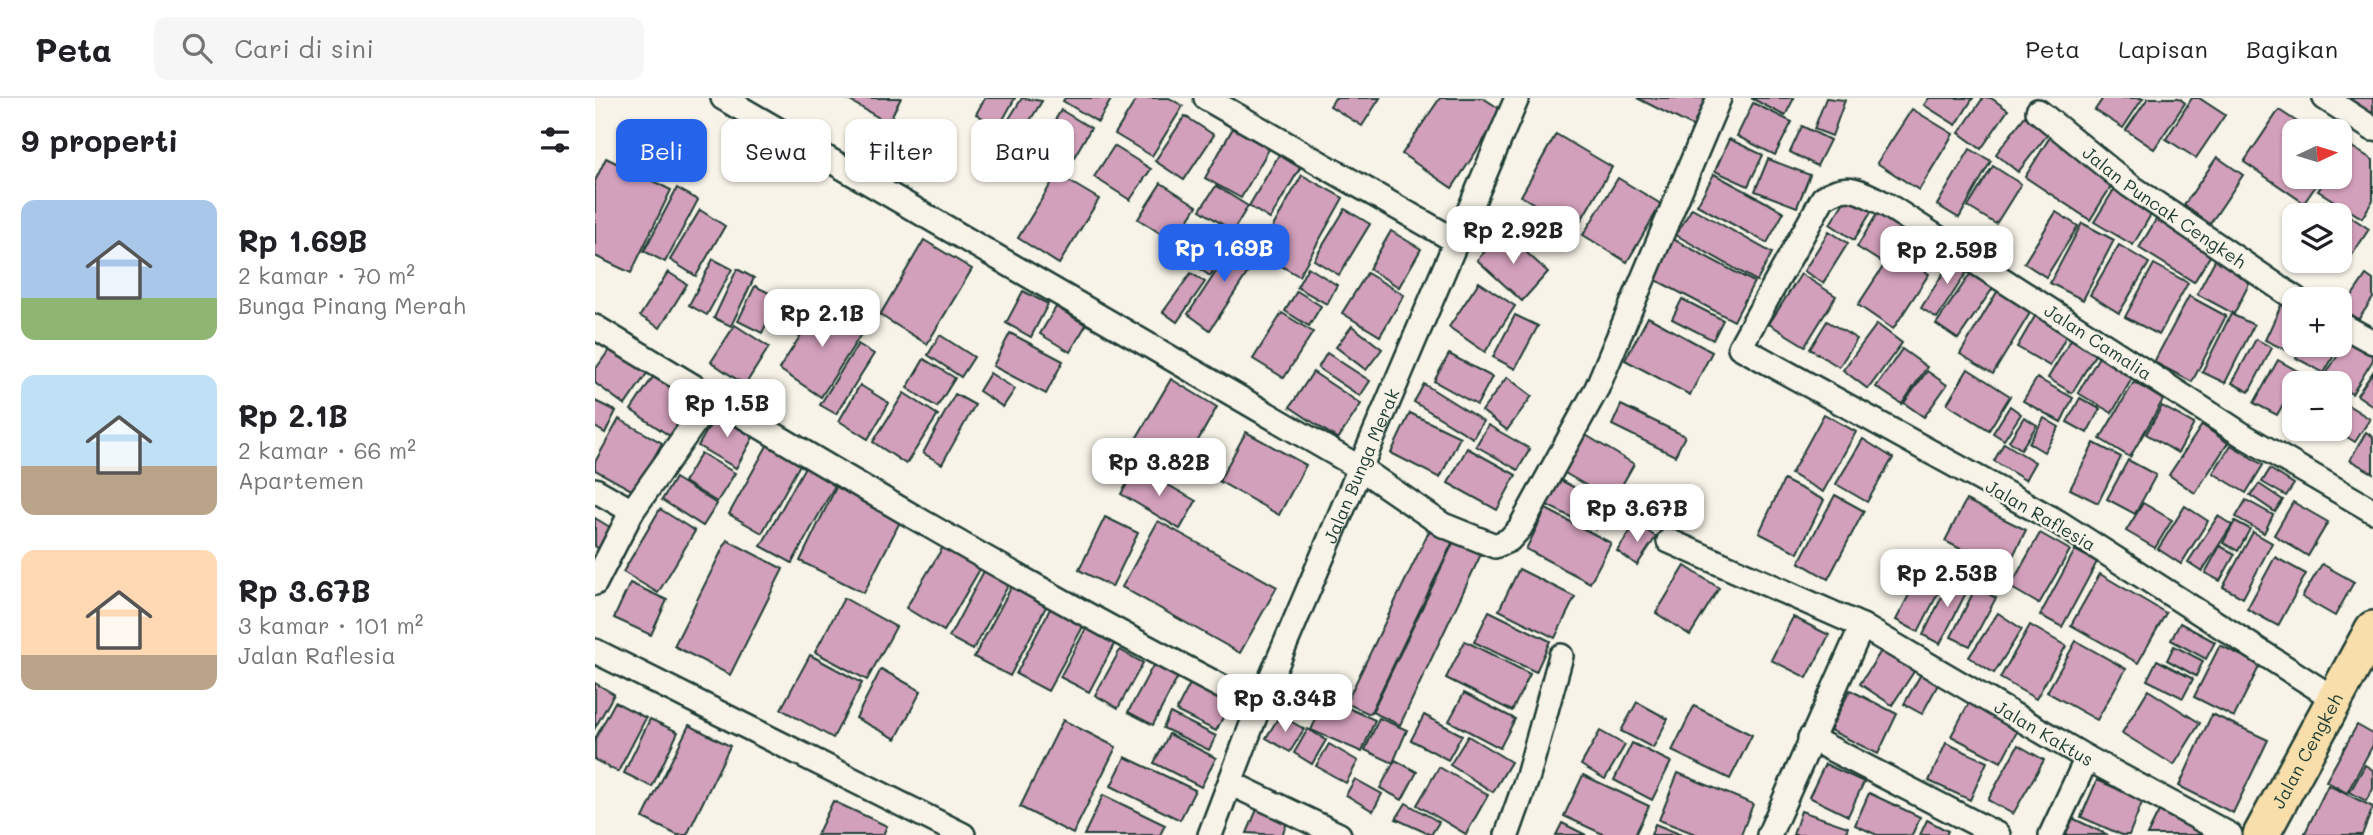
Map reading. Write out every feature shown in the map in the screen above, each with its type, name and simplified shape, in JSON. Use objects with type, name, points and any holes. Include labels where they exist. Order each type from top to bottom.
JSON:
[{"type":"main road","name":"Jalan Cengkeh","points":[[2261,835],[2333,698],[2368,649]]},
{"type":"street","points":[[723,98],[1360,468],[1443,525],[1490,545],[1501,545],[1520,528],[1597,388],[1719,98]]},
{"type":"street","points":[[1206,98],[1454,240]]},
{"type":"street","name":"Jalan Bunga Merak","points":[[1210,835],[1259,706],[1454,240],[1517,98]]},
{"type":"street","points":[[2325,98],[2373,130]]},
{"type":"street","name":"Jalan Puncak Cengkeh","points":[[2038,111],[2129,185],[2282,289]]},
{"type":"street","name":"Jalan Camalia","points":[[1740,347],[1823,198],[1837,188],[1854,189],[1887,205],[2246,437],[2373,511]]},
{"type":"street","points":[[595,327],[925,524],[1259,706]]},
{"type":"street","points":[[2352,331],[2373,342]]},
{"type":"street","name":"Jalan Raflesia","points":[[1740,347],[2058,522],[2333,698]]},
{"type":"street","points":[[595,583],[632,511],[712,398]]},
{"type":"street","points":[[595,490],[632,511]]},
{"type":"street","name":"Jalan Kaktus","points":[[1668,541],[1862,626],[2087,758],[2230,835]]},
{"type":"street","points":[[1769,835],[1810,737],[1862,626]]},
{"type":"street","points":[[595,651],[963,835]]},
{"type":"street","points":[[1507,835],[1528,776],[1561,656]]},
{"type":"street","points":[[1810,737],[1998,835]]},
{"type":"street","points":[[2051,835],[2087,758]]},
{"type":"street","points":[[1230,783],[1339,835]]},
{"type":"building","points":[[845,98],[901,98],[890,119],[881,119]]},
{"type":"building","points":[[985,98],[1015,98],[1003,119],[985,119],[976,114]]},
{"type":"building","points":[[1022,98],[1042,101],[1031,119],[1009,119]]},
{"type":"building","points":[[1065,98],[1112,98],[1098,122],[1063,101]]},
{"type":"building","points":[[1137,98],[1169,98],[1183,106],[1152,156],[1115,134]]},
{"type":"building","points":[[1335,98],[1380,98],[1362,126],[1330,106]]},
{"type":"building","points":[[1440,98],[1483,98],[1503,111],[1452,188],[1402,154]]},
{"type":"building","points":[[1637,98],[1714,98],[1698,129]]},
{"type":"building","points":[[1751,98],[1794,98],[1785,116]]},
{"type":"building","points":[[1826,98],[1845,100],[1832,136],[1814,129]]},
{"type":"building","points":[[1929,98],[1973,98],[1956,125],[1924,105]]},
{"type":"building","points":[[1983,98],[1991,98],[2008,110],[1981,149],[1959,133]]},
{"type":"building","points":[[2103,98],[2143,98],[2123,128],[2095,110]]},
{"type":"building","points":[[2148,98],[2179,98],[2185,103],[2154,149],[2126,130]]},
{"type":"building","points":[[2192,98],[2199,98],[2225,115],[2196,158],[2166,139]]},
{"type":"building","points":[[2348,98],[2373,98],[2373,128],[2342,108]]},
{"type":"building","points":[[1753,103],[1792,122],[1775,155],[1737,136]]},
{"type":"building","points":[[1912,109],[1953,134],[1919,190],[1877,163]]},
{"type":"building","points":[[1061,110],[1091,128],[1074,157],[1074,119],[1056,119]]},
{"type":"building","points":[[2279,110],[2293,119],[2282,119],[2282,188],[2244,162]]},
{"type":"building","points":[[1185,116],[1214,135],[1184,180],[1155,161]]},
{"type":"building","points":[[2025,116],[2048,134],[2018,172],[1996,154]]},
{"type":"building","points":[[1802,126],[1830,140],[1817,166],[1790,152]]},
{"type":"building","points":[[1233,128],[1269,149],[1241,198],[1205,178]]},
{"type":"building","points":[[1556,134],[1612,167],[1576,229],[1521,196]]},
{"type":"building","points":[[2050,137],[2115,180],[2090,220],[2025,177]]},
{"type":"building","points":[[1729,139],[1763,155],[1748,186],[1715,171]]},
{"type":"building","points":[[1114,146],[1151,169],[1130,200],[1094,177]]},
{"type":"building","points":[[2352,147],[2373,160],[2373,200],[2362,218],[2352,212],[2352,203],[2338,203],[2318,191],[2352,189]]},
{"type":"building","points":[[1970,149],[1991,161],[1959,218],[1937,205]]},
{"type":"building","points":[[1279,155],[1300,168],[1270,219],[1249,206]]},
{"type":"building","points":[[2217,157],[2243,175],[2210,224],[2184,205]]},
{"type":"building","points":[[606,158],[616,163],[616,182],[655,182],[671,190],[631,273],[595,256],[595,181]]},
{"type":"building","points":[[1768,159],[1810,175],[1797,207],[1755,191]]},
{"type":"building","points":[[1993,166],[2021,184],[1996,224],[1968,207]]},
{"type":"building","points":[[1714,174],[1784,212],[1767,243],[1697,205]]},
{"type":"building","points":[[1302,175],[1343,198],[1299,276],[1258,253]]},
{"type":"building","points":[[1618,178],[1661,204],[1627,262],[1583,235]]},
{"type":"building","points":[[1052,182],[1070,182],[1099,199],[1059,264],[1018,238]]},
{"type":"building","points":[[1161,183],[1197,206],[1174,242],[1138,219]]},
{"type":"building","points":[[2118,183],[2156,206],[2133,245],[2094,222]]},
{"type":"building","points":[[1216,186],[1248,206],[1233,231],[1200,210]]},
{"type":"building","points":[[677,188],[698,200],[665,262],[644,251]]},
{"type":"building","points":[[2284,189],[2314,189],[2304,203]]},
{"type":"building","points":[[1849,194],[1873,209],[1854,240],[1830,224]]},
{"type":"building","points":[[1692,208],[1772,253],[1757,281],[1676,235]]},
{"type":"building","points":[[1345,209],[1370,224],[1339,275],[1314,260]]},
{"type":"building","points":[[700,210],[725,226],[696,276],[670,260]]},
{"type":"building","points":[[1878,212],[1902,226],[1881,262],[1857,247]]},
{"type":"building","points":[[2056,212],[2078,226],[2046,277],[2024,263]]},
{"type":"building","points":[[2160,213],[2215,248],[2194,282],[2139,248]]},
{"type":"building","points":[[2352,218],[2369,229],[2352,255]]},
{"type":"building","points":[[2082,223],[2114,240],[2083,300],[2050,283]]},
{"type":"building","points":[[1220,228],[1235,237],[1210,276],[1196,266]]},
{"type":"building","points":[[1391,231],[1421,249],[1399,287],[1369,269]]},
{"type":"building","points":[[1503,231],[1548,272],[1522,301],[1477,260]]},
{"type":"building","points":[[1829,231],[1848,243],[1823,283],[1804,271]]},
{"type":"building","points":[[1238,239],[1260,254],[1210,330],[1188,314]]},
{"type":"building","points":[[1673,239],[1754,282],[1734,321],[1652,278]]},
{"type":"building","points":[[924,240],[972,269],[927,344],[880,315]]},
{"type":"building","points":[[2119,245],[2149,263],[2119,313],[2090,295]]},
{"type":"building","points":[[1894,250],[1929,274],[1893,329],[1858,305]]},
{"type":"building","points":[[1956,253],[1972,264],[1937,318],[1921,308]]},
{"type":"building","points":[[2216,258],[2253,276],[2234,314],[2197,294]]},
{"type":"building","points":[[713,259],[732,269],[707,315],[689,305]]},
{"type":"building","points":[[2154,264],[2188,283],[2159,335],[2125,317]]},
{"type":"building","points":[[1308,267],[1337,285],[1327,304],[1297,287]]},
{"type":"building","points":[[737,269],[754,278],[731,326],[714,318]]},
{"type":"building","points":[[668,272],[687,284],[660,328],[640,316]]},
{"type":"building","points":[[1191,273],[1205,282],[1177,322],[1163,312]]},
{"type":"building","points":[[1367,273],[1404,295],[1380,336],[1342,313]]},
{"type":"building","points":[[1971,273],[1993,288],[1958,339],[1936,324]]},
{"type":"building","points":[[1801,274],[1836,296],[1805,346],[1769,324]]},
{"type":"building","points":[[2366,275],[2373,280],[2373,298],[2358,320],[2352,316],[2352,296]]},
{"type":"building","points":[[1479,282],[1515,306],[1485,352],[1449,327]]},
{"type":"building","points":[[755,286],[779,298],[762,333],[738,321]]},
{"type":"building","points":[[2000,287],[2033,308],[1993,374],[1960,354]]},
{"type":"building","points":[[1023,291],[1048,304],[1031,337],[1006,323]]},
{"type":"building","points":[[1297,291],[1321,306],[1309,326],[1285,311]]},
{"type":"building","points":[[2189,296],[2226,316],[2192,382],[2154,362]]},
{"type":"building","points":[[1682,299],[1723,320],[1713,340],[1672,319]]},
{"type":"building","points":[[823,301],[865,328],[821,397],[779,369]]},
{"type":"building","points":[[2282,303],[2282,348],[2265,340]]},
{"type":"building","points":[[1056,307],[1086,325],[1070,352],[1040,334]]},
{"type":"building","points":[[2038,311],[2070,329],[2050,366],[2017,347]]},
{"type":"building","points":[[1282,313],[1313,332],[1284,378],[1253,359]]},
{"type":"building","points":[[2231,314],[2254,325],[2225,383],[2202,372]]},
{"type":"building","points":[[1515,315],[1538,326],[1515,369],[1493,357]]},
{"type":"building","points":[[1648,317],[1712,352],[1690,395],[1625,360]]},
{"type":"building","points":[[1827,321],[1857,339],[1839,367],[1810,349]]},
{"type":"building","points":[[1877,324],[1902,343],[1868,389],[1843,370]]},
{"type":"building","points":[[735,325],[769,347],[745,385],[711,362]]},
{"type":"building","points":[[1352,326],[1382,349],[1366,370],[1336,347]]},
{"type":"building","points":[[1010,333],[1063,361],[1046,394],[993,366]]},
{"type":"building","points":[[2075,333],[2099,348],[2072,393],[2048,378]]},
{"type":"building","points":[[940,335],[974,357],[961,377],[928,355]]},
{"type":"building","points":[[2256,339],[2272,348],[2249,392],[2232,383]]},
{"type":"building","points":[[2352,340],[2373,352],[2373,360],[2352,394],[2352,371],[2328,371],[2337,357],[2352,357]]},
{"type":"building","points":[[614,343],[650,369],[625,405],[595,383],[595,370]]},
{"type":"building","points":[[858,344],[874,354],[836,414],[820,405]]},
{"type":"building","points":[[2104,348],[2138,368],[2112,413],[2078,393]]},
{"type":"building","points":[[1902,349],[1927,367],[1902,404],[1876,387]]},
{"type":"building","points":[[1327,353],[1370,381],[1360,396],[1318,368]]},
{"type":"building","points":[[1449,354],[1492,377],[1477,405],[1434,381]]},
{"type":"building","points":[[2297,357],[2333,357],[2325,371]]},
{"type":"building","points":[[924,359],[955,378],[937,407],[907,388]]},
{"type":"building","points":[[2278,360],[2297,371],[2282,371],[2282,406],[2277,415],[2254,403]]},
{"type":"building","points":[[1968,369],[2010,396],[1989,430],[1947,404]]},
{"type":"building","points":[[1927,371],[1947,385],[1924,417],[1904,403]]},
{"type":"building","points":[[1313,372],[1361,404],[1338,439],[1290,407]]},
{"type":"building","points":[[2373,372],[2373,406],[2357,395]]},
{"type":"building","points":[[990,373],[1015,389],[1003,407],[979,391]]},
{"type":"building","points":[[655,374],[694,400],[670,436],[631,410]]},
{"type":"building","points":[[1507,377],[1532,396],[1507,430],[1482,411]]},
{"type":"building","points":[[2037,378],[2073,398],[2061,422],[2023,401]]},
{"type":"building","points":[[1171,379],[1217,407],[1176,479],[1129,451]]},
{"type":"building","points":[[2134,382],[2163,400],[2130,457],[2100,439]]},
{"type":"building","points":[[1424,384],[1483,421],[1473,438],[1414,402]]},
{"type":"building","points":[[860,385],[889,403],[868,439],[839,421]]},
{"type":"building","points":[[904,393],[938,415],[906,464],[873,442]]},
{"type":"building","points":[[955,394],[975,405],[942,464],[923,453]]},
{"type":"building","points":[[2080,398],[2100,409],[2087,433],[2067,422]]},
{"type":"building","points":[[595,401],[616,411],[605,433],[595,427]]},
{"type":"building","points":[[1621,405],[1685,436],[1675,456],[1612,425]]},
{"type":"building","points":[[2010,406],[2021,414],[2004,440],[1993,433]]},
{"type":"building","points":[[2162,406],[2194,424],[2178,453],[2146,434]]},
{"type":"building","points":[[2352,408],[2370,419],[2355,442],[2352,440]]},
{"type":"building","points":[[719,410],[756,432],[736,468],[698,446]]},
{"type":"building","points":[[1410,413],[1460,437],[1440,478],[1391,453]]},
{"type":"building","points":[[1824,414],[1856,432],[1823,492],[1791,474]]},
{"type":"building","points":[[2024,417],[2037,425],[2021,449],[2009,441]]},
{"type":"building","points":[[2044,418],[2059,427],[2044,452],[2029,443]]},
{"type":"building","points":[[619,419],[662,443],[635,492],[595,470],[595,462]]},
{"type":"building","points":[[1488,425],[1530,449],[1518,470],[1476,446]]},
{"type":"building","points":[[2202,425],[2228,443],[2195,493],[2169,475]]},
{"type":"building","points":[[1246,432],[1306,465],[1279,515],[1219,481]]},
{"type":"building","points":[[2366,432],[2373,437],[2373,473],[2350,460]]},
{"type":"building","points":[[1584,434],[1634,464],[1613,501],[1563,472]]},
{"type":"building","points":[[1863,439],[1893,458],[1867,502],[1836,484]]},
{"type":"building","points":[[769,442],[802,461],[762,533],[729,514]]},
{"type":"building","points":[[2004,443],[2035,462],[2025,480],[1994,461]]},
{"type":"building","points":[[2094,443],[2121,457],[2098,503],[2070,489]]},
{"type":"building","points":[[2231,445],[2263,465],[2246,493],[2213,473]]},
{"type":"building","points":[[1467,448],[1516,475],[1497,510],[1448,483]]},
{"type":"building","points":[[701,453],[735,473],[717,502],[684,482]]},
{"type":"building","points":[[2128,460],[2156,475],[2135,514],[2107,499]]},
{"type":"building","points":[[807,463],[838,480],[792,563],[761,546]]},
{"type":"building","points":[[1137,467],[1196,501],[1180,529],[1121,494]]},
{"type":"building","points":[[2270,469],[2294,484],[2286,496],[2262,482]]},
{"type":"building","points":[[675,478],[717,504],[703,526],[662,500]]},
{"type":"building","points":[[1560,480],[1608,505],[1596,530],[1547,505]]},
{"type":"building","points":[[1784,480],[1824,500],[1798,553],[1759,533]]},
{"type":"building","points":[[838,483],[903,516],[864,593],[800,561]]},
{"type":"building","points":[[2259,484],[2283,500],[2275,512],[2250,495]]},
{"type":"building","points":[[1650,494],[1669,506],[1655,530],[1636,517]]},
{"type":"building","points":[[1835,495],[1864,511],[1828,579],[1799,562]]},
{"type":"building","points":[[1966,500],[2026,530],[2005,572],[1945,541]]},
{"type":"building","points":[[2246,500],[2273,515],[2264,533],[2236,517]]},
{"type":"building","points":[[2293,502],[2328,522],[2308,556],[2274,535]]},
{"type":"building","points":[[2143,503],[2172,520],[2155,548],[2126,531]]},
{"type":"building","points":[[2185,506],[2208,521],[2181,564],[2158,549]]},
{"type":"building","points":[[660,509],[695,531],[658,593],[623,572]]},
{"type":"building","points":[[1546,509],[1611,543],[1590,583],[1526,549]]},
{"type":"building","points":[[2218,516],[2232,525],[2202,571],[2188,562]]},
{"type":"building","points":[[1105,517],[1138,533],[1112,587],[1079,570]]},
{"type":"building","points":[[595,518],[613,529],[600,550],[595,546]]},
{"type":"building","points":[[1158,521],[1277,587],[1240,653],[1122,587]]},
{"type":"building","points":[[2235,521],[2250,529],[2238,551],[2223,543]]},
{"type":"building","points":[[1636,523],[1656,537],[1637,565],[1617,551]]},
{"type":"building","points":[[1432,525],[1455,537],[1370,714],[1346,703]]},
{"type":"building","points":[[2253,532],[2272,543],[2243,598],[2223,587]]},
{"type":"building","points":[[2040,533],[2070,550],[2039,604],[2010,587]]},
{"type":"building","points":[[1456,537],[1483,550],[1400,725],[1372,712]]},
{"type":"building","points":[[727,540],[783,569],[730,675],[674,646]]},
{"type":"building","points":[[946,542],[983,564],[944,631],[906,608]]},
{"type":"building","points":[[2220,546],[2235,554],[2220,581],[2205,573]]},
{"type":"building","points":[[2075,550],[2097,562],[2062,627],[2040,615]]},
{"type":"building","points":[[2275,557],[2306,574],[2278,626],[2247,609]]},
{"type":"building","points":[[1927,560],[1949,572],[1918,632],[1896,620]]},
{"type":"building","points":[[2322,564],[2354,582],[2335,616],[2302,597]]},
{"type":"building","points":[[1685,566],[1719,588],[1690,635],[1656,613]]},
{"type":"building","points":[[1519,569],[1575,597],[1555,638],[1499,610]]},
{"type":"building","points":[[984,571],[1009,584],[973,650],[949,637]]},
{"type":"building","points":[[1953,574],[1971,583],[1940,644],[1923,635]]},
{"type":"building","points":[[2100,574],[2166,613],[2138,663],[2071,625]]},
{"type":"building","points":[[630,583],[667,600],[651,635],[614,618]]},
{"type":"building","points":[[1013,584],[1048,603],[1010,676],[974,657]]},
{"type":"building","points":[[1976,587],[1996,598],[1970,646],[1951,637]]},
{"type":"building","points":[[844,598],[896,627],[867,680],[815,652]]},
{"type":"building","points":[[1052,605],[1085,623],[1048,691],[1016,674]]},
{"type":"building","points":[[1489,611],[1550,641],[1536,672],[1474,642]]},
{"type":"building","points":[[1998,613],[2022,629],[1994,673],[1969,657]]},
{"type":"building","points":[[1793,617],[1829,635],[1807,678],[1771,660]]},
{"type":"building","points":[[1089,623],[1117,639],[1089,692],[1060,677]]},
{"type":"building","points":[[2180,623],[2215,642],[2206,659],[2171,640]]},
{"type":"building","points":[[2030,625],[2066,646],[2036,699],[2000,678]]},
{"type":"building","points":[[1465,641],[1530,674],[1512,711],[1446,678]]},
{"type":"building","points":[[2076,641],[2126,669],[2097,720],[2047,692]]},
{"type":"building","points":[[2220,645],[2260,665],[2234,717],[2194,697]]},
{"type":"building","points":[[2174,646],[2203,661],[2196,676],[2167,660]]},
{"type":"building","points":[[1883,648],[1915,670],[1892,705],[1860,684]]},
{"type":"building","points":[[1120,650],[1143,663],[1118,708],[1095,695]]},
{"type":"building","points":[[810,655],[862,683],[833,738],[781,709]]},
{"type":"building","points":[[1157,658],[1181,671],[1153,725],[1128,712]]},
{"type":"building","points":[[2157,660],[2193,679],[2183,698],[2147,680]]},
{"type":"building","points":[[1925,667],[1942,677],[1922,714],[1904,704]]},
{"type":"building","points":[[881,669],[921,691],[896,739],[856,718]]},
{"type":"building","points":[[1192,680],[1232,700],[1216,731],[1176,711]]},
{"type":"building","points":[[595,683],[614,694],[595,728]]},
{"type":"building","points":[[1850,690],[1897,714],[1878,754],[1830,730]]},
{"type":"building","points":[[2148,690],[2200,723],[2174,765],[2122,733]]},
{"type":"building","points":[[1464,693],[1515,719],[1500,748],[1449,721]]},
{"type":"building","points":[[1326,698],[1375,720],[1362,752],[1311,730]]},
{"type":"building","points":[[1971,699],[2020,726],[2001,762],[1951,736]]},
{"type":"building","points":[[615,702],[646,718],[618,772],[595,760],[595,739]]},
{"type":"building","points":[[1637,702],[1668,719],[1653,748],[1621,731]]},
{"type":"building","points":[[1694,706],[1752,735],[1730,779],[1672,751]]},
{"type":"building","points":[[1170,713],[1216,736],[1209,750],[1163,728]]},
{"type":"building","points":[[2212,714],[2268,740],[2233,813],[2179,786]]},
{"type":"building","points":[[1280,715],[1304,729],[1290,752],[1266,738]]},
{"type":"building","points":[[1424,715],[1462,735],[1448,760],[1411,740]]},
{"type":"building","points":[[1379,718],[1407,730],[1393,763],[1365,750]]},
{"type":"building","points":[[650,719],[678,732],[652,787],[624,773]]},
{"type":"building","points":[[1063,720],[1116,747],[1073,834],[1020,807]]},
{"type":"building","points":[[689,725],[730,746],[687,835],[677,835],[643,818]]},
{"type":"building","points":[[2357,725],[2373,734],[2373,745],[2347,793],[2326,781]]},
{"type":"building","points":[[1308,729],[1326,740],[1312,764],[1294,753]]},
{"type":"building","points":[[1600,731],[1625,745],[1605,779],[1581,765]]},
{"type":"building","points":[[1169,734],[1216,758],[1201,787],[1154,763]]},
{"type":"building","points":[[1468,736],[1511,762],[1493,792],[1450,765]]},
{"type":"building","points":[[1632,743],[1671,762],[1652,800],[1614,780]]},
{"type":"building","points":[[1946,743],[1987,762],[1970,800],[1929,781]]},
{"type":"building","points":[[1329,744],[1358,761],[1346,783],[1316,766]]},
{"type":"building","points":[[2018,745],[2044,760],[2013,814],[1988,800]]},
{"type":"building","points":[[1125,757],[1195,790],[1180,820],[1111,786]]},
{"type":"building","points":[[1395,760],[1417,772],[1402,800],[1380,788]]},
{"type":"building","points":[[1825,764],[1864,782],[1848,816],[1809,797]]},
{"type":"building","points":[[2365,765],[2373,770],[2373,789],[2366,801],[2350,792]]},
{"type":"building","points":[[1439,767],[1488,795],[1466,834],[1417,805]]},
{"type":"building","points":[[1678,773],[1753,804],[1741,835],[1698,835],[1659,820]]},
{"type":"building","points":[[1583,775],[1649,806],[1635,835],[1605,835],[1564,816]]},
{"type":"building","points":[[1355,779],[1382,794],[1373,811],[1346,795]]},
{"type":"building","points":[[2097,780],[2143,800],[2129,835],[2122,835],[2081,817]]},
{"type":"building","points":[[2328,785],[2373,807],[2362,835],[2304,835]]},
{"type":"building","points":[[1869,793],[1920,817],[1912,835],[1877,835],[1855,825]]},
{"type":"building","points":[[1103,795],[1165,825],[1160,835],[1084,835]]},
{"type":"building","points":[[833,801],[887,826],[883,835],[817,835]]},
{"type":"building","points":[[1260,802],[1290,816],[1282,835],[1247,833]]},
{"type":"building","points":[[1406,803],[1439,822],[1431,835],[1396,819]]},
{"type":"building","points":[[2163,803],[2218,835],[2147,835]]},
{"type":"building","points":[[1801,811],[1848,827],[1845,835],[1793,835]]},
{"type":"building","points":[[2072,818],[2108,835],[2064,835]]},
{"type":"building","points":[[1927,820],[1948,831],[1946,835],[1920,835]]},
{"type":"building","points":[[1562,823],[1586,835],[1556,835]]},
{"type":"building","points":[[1655,824],[1682,835],[1651,835]]}]
